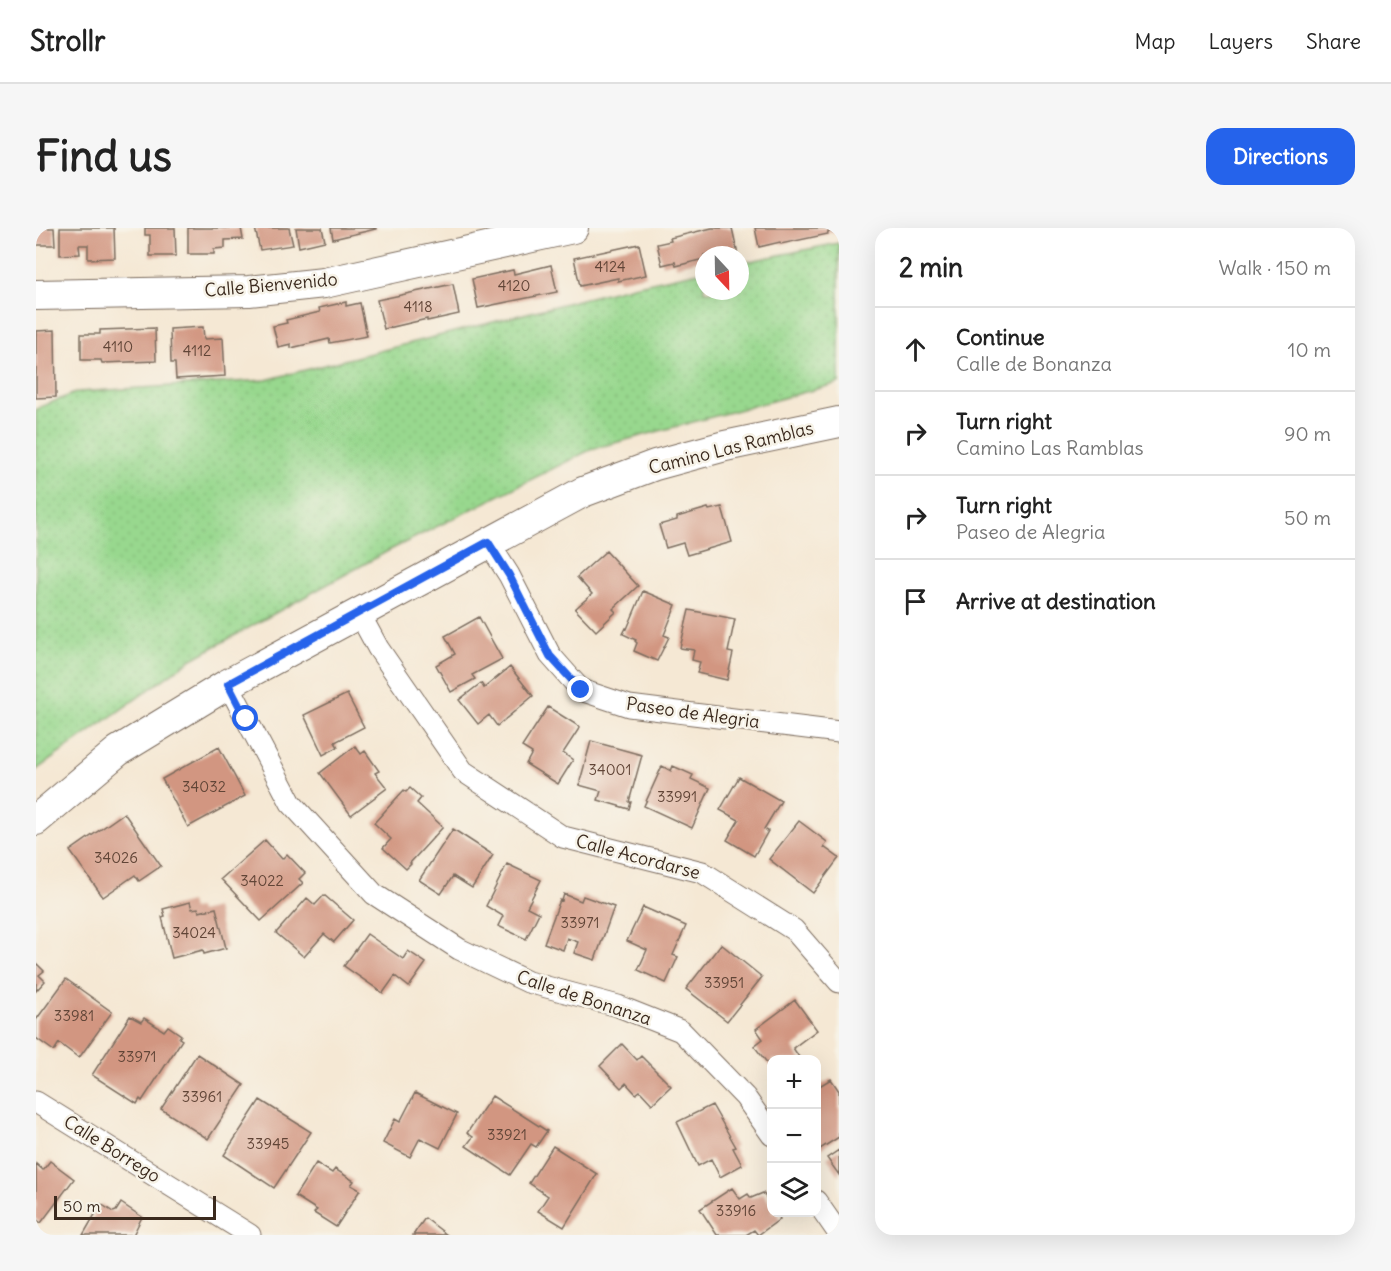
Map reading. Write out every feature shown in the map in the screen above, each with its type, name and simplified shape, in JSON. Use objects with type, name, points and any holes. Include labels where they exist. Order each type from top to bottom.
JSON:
[{"type":"main road","name":"Calle Bienvenido","points":[[36,295],[249,291],[324,283],[573,228]]},
{"type":"main road","name":"Camino Las Ramblas","points":[[36,820],[118,751],[228,684],[583,492],[655,465],[725,446],[839,422]]},
{"type":"street","name":"Paseo de Alegria","points":[[488,542],[509,575],[550,656],[581,690],[629,706],[839,732]]},
{"type":"street","name":"Calle Acordarse","points":[[359,613],[378,648],[463,771],[563,837],[702,872],[794,930],[839,982]]},
{"type":"street","name":"Calle de Bonanza","points":[[228,684],[291,803],[374,894],[459,949],[528,982],[618,1006],[681,1031],[745,1097],[767,1129]]},
{"type":"street","name":"Calle Borrego","points":[[36,1102],[250,1235]]},
{"type":"street","points":[[821,1208],[839,1234]]},
{"type":"green space","points":[[839,243],[839,383],[592,449],[388,551],[192,659],[36,770],[36,410],[40,407],[78,392],[266,380],[633,286],[695,273],[695,300],[749,300],[749,261]]},
{"type":"building","points":[[36,228],[54,228],[55,245],[36,245]]},
{"type":"building","points":[[60,228],[114,228],[115,258],[88,259],[88,245],[79,245],[80,254],[60,255]]},
{"type":"building","points":[[145,228],[175,228],[176,256],[150,256],[150,235],[145,235]]},
{"type":"building","points":[[188,228],[241,228],[243,239],[225,240],[225,248],[214,249],[214,254],[188,254]]},
{"type":"building","points":[[255,228],[289,228],[293,245],[260,250]]},
{"type":"building","points":[[296,228],[322,228],[325,241],[299,247]]},
{"type":"building","points":[[331,228],[376,228],[376,229],[333,239]]},
{"type":"building","points":[[712,228],[732,228],[736,246],[695,246],[695,261],[676,266],[675,262],[662,265],[657,244],[671,241],[670,238]]},
{"type":"building","points":[[755,228],[839,228],[839,231],[759,247]]},
{"type":"building","points":[[639,244],[646,275],[580,286],[574,258]]},
{"type":"building","points":[[551,265],[557,292],[478,308],[472,279],[513,270],[514,274]]},
{"type":"building","points":[[453,284],[459,314],[384,329],[377,300]]},
{"type":"building","points":[[346,302],[346,306],[360,303],[367,336],[330,343],[329,339],[291,348],[291,344],[278,347],[273,326],[287,323],[286,320],[320,312],[319,308]]},
{"type":"building","points":[[203,327],[204,339],[223,338],[225,376],[176,379],[175,363],[171,363],[170,329]]},
{"type":"building","points":[[155,328],[156,361],[102,363],[101,360],[81,360],[81,334],[100,334],[100,330]]},
{"type":"building","points":[[55,330],[56,397],[36,398],[36,331]]},
{"type":"building","points":[[722,507],[732,542],[687,555],[683,543],[666,548],[659,525],[708,508],[709,510]]},
{"type":"building","points":[[606,551],[638,586],[613,609],[616,612],[596,631],[575,609],[592,594],[577,577]]},
{"type":"building","points":[[643,591],[676,605],[664,635],[669,637],[657,661],[634,651],[636,640],[623,634]]},
{"type":"building","points":[[689,610],[735,619],[728,652],[733,653],[727,680],[697,673],[700,662],[692,660],[694,650],[680,648]]},
{"type":"building","points":[[479,617],[502,659],[472,675],[475,679],[451,692],[436,665],[455,654],[445,636]]},
{"type":"building","points":[[510,667],[533,696],[497,726],[489,715],[478,724],[459,700],[481,683],[484,688]]},
{"type":"building","points":[[347,694],[364,727],[335,742],[338,747],[323,755],[304,715]]},
{"type":"building","points":[[548,707],[580,727],[563,753],[573,760],[558,784],[526,764],[532,753],[522,747]]},
{"type":"building","points":[[591,741],[642,755],[629,809],[598,800],[601,791],[579,785]]},
{"type":"building","points":[[355,746],[361,754],[365,751],[379,771],[375,773],[387,788],[351,815],[320,773]]},
{"type":"building","points":[[219,747],[245,796],[188,827],[162,779]]},
{"type":"building","points":[[662,766],[671,771],[673,766],[693,775],[691,779],[710,788],[692,828],[644,806]]},
{"type":"building","points":[[739,777],[781,801],[764,829],[768,831],[754,856],[727,840],[739,820],[720,810]]},
{"type":"building","points":[[410,788],[421,798],[417,803],[443,827],[406,869],[383,848],[391,839],[374,823],[404,790],[406,792]]},
{"type":"building","points":[[124,813],[161,866],[139,881],[135,875],[103,897],[70,851]]},
{"type":"building","points":[[799,821],[827,842],[824,847],[839,858],[813,893],[769,859]]},
{"type":"building","points":[[453,829],[493,855],[472,888],[453,876],[441,894],[419,880]]},
{"type":"building","points":[[265,840],[282,859],[287,854],[305,873],[299,879],[303,883],[261,921],[221,879]]},
{"type":"building","points":[[507,864],[541,880],[527,907],[539,913],[526,939],[498,926],[503,916],[486,906]]},
{"type":"building","points":[[564,894],[581,901],[583,896],[614,907],[595,960],[574,953],[578,942],[567,938],[563,950],[544,943]]},
{"type":"building","points":[[324,895],[353,920],[334,942],[324,934],[304,957],[276,933],[307,898],[315,905]]},
{"type":"building","points":[[190,902],[192,909],[198,908],[199,912],[216,908],[226,948],[204,954],[203,950],[172,958],[162,917],[165,916],[163,909]]},
{"type":"building","points":[[643,907],[686,926],[673,955],[678,957],[666,983],[638,970],[647,950],[627,941]]},
{"type":"building","points":[[367,934],[403,959],[408,951],[426,963],[409,987],[395,976],[383,993],[344,966]]},
{"type":"building","points":[[721,944],[762,977],[727,1021],[686,989]]},
{"type":"building","points":[[36,963],[44,971],[39,975],[45,981],[36,991]]},
{"type":"building","points":[[66,979],[112,1012],[79,1058],[59,1043],[54,1051],[36,1038],[36,1020]]},
{"type":"building","points":[[795,1000],[817,1030],[793,1048],[798,1055],[767,1055],[767,1063],[754,1046],[763,1039],[756,1029]]},
{"type":"building","points":[[130,1016],[141,1022],[144,1018],[164,1031],[168,1026],[181,1035],[179,1038],[182,1040],[142,1101],[140,1099],[137,1104],[92,1075]]},
{"type":"building","points":[[622,1044],[637,1060],[641,1056],[671,1086],[652,1104],[640,1091],[636,1094],[626,1083],[621,1088],[600,1066]]},
{"type":"building","points":[[197,1054],[244,1085],[208,1139],[161,1109]]},
{"type":"building","points":[[831,1079],[839,1091],[839,1137],[821,1148],[821,1109],[821,1085]]},
{"type":"building","points":[[415,1093],[457,1114],[440,1148],[420,1138],[410,1157],[383,1143],[395,1119],[400,1122]]},
{"type":"building","points":[[492,1096],[547,1131],[536,1147],[531,1144],[510,1175],[466,1146],[473,1137],[467,1133]]},
{"type":"building","points":[[260,1100],[311,1132],[274,1188],[224,1155]]},
{"type":"building","points":[[712,1105],[736,1147],[733,1148],[742,1165],[720,1177],[711,1159],[698,1166],[677,1122]]},
{"type":"building","points":[[553,1146],[597,1174],[564,1227],[538,1211],[548,1196],[529,1183]]},
{"type":"building","points":[[839,1150],[839,1175],[827,1158]]},
{"type":"building","points":[[50,1161],[74,1179],[41,1223],[36,1219],[36,1164],[43,1170]]},
{"type":"building","points":[[316,1163],[332,1173],[335,1169],[354,1181],[351,1185],[360,1190],[336,1227],[314,1213],[317,1210],[295,1196]]},
{"type":"building","points":[[732,1188],[740,1199],[748,1194],[751,1198],[763,1193],[767,1199],[767,1217],[779,1217],[780,1219],[758,1235],[754,1230],[746,1235],[717,1235],[700,1209]]},
{"type":"building","points":[[121,1203],[142,1217],[133,1235],[83,1235],[101,1204],[113,1212]]},
{"type":"building","points":[[425,1218],[447,1235],[413,1235]]},
{"type":"route","points":[[246,719],[228,684],[488,542],[509,575],[550,656],[581,690]]}]
